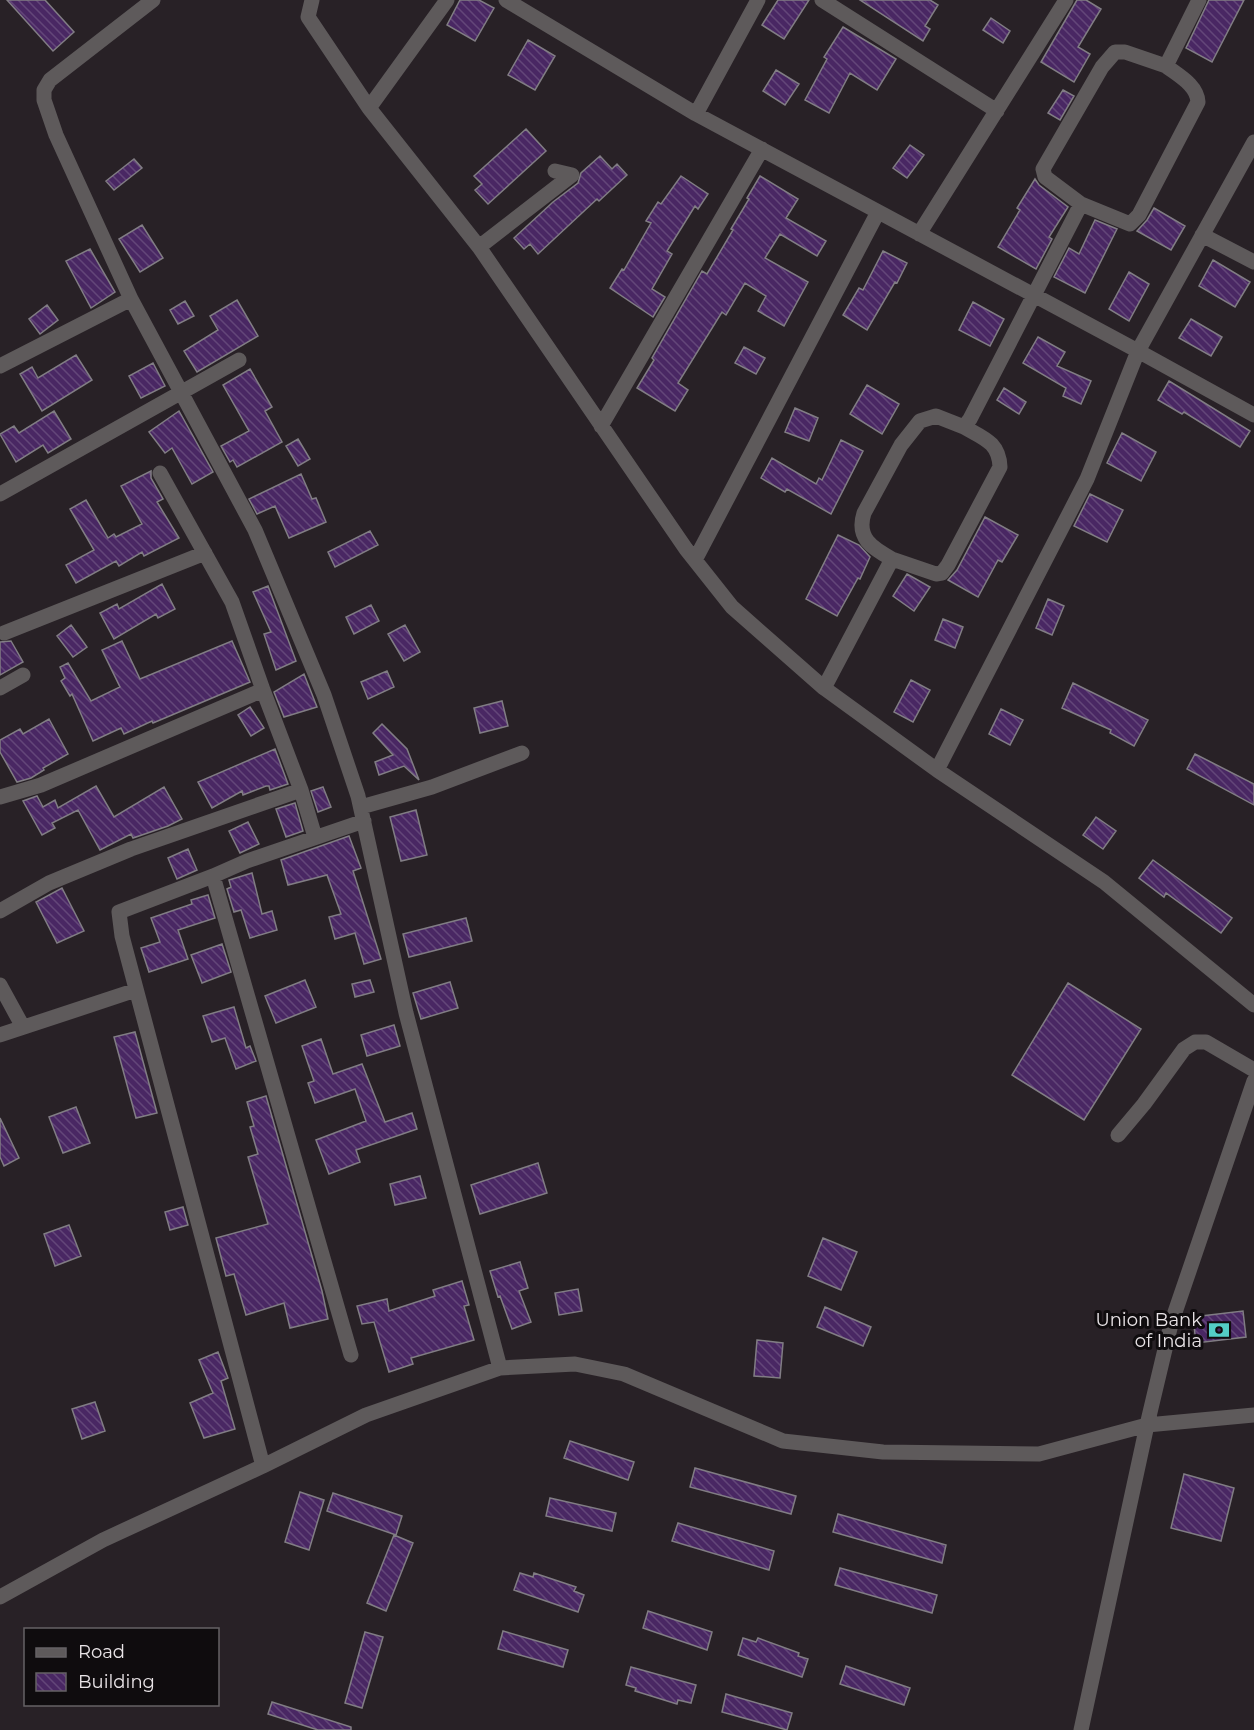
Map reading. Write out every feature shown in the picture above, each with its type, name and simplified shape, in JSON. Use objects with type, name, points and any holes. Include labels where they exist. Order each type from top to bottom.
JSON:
[{"type":"street","points":[[153,0],[50,80],[44,90],[44,100],[56,135],[131,299],[255,530],[324,695],[362,814],[406,1013],[500,1368]]},
{"type":"street","points":[[312,0],[308,17],[369,108],[479,247],[695,560],[732,607],[824,688],[937,770],[1104,882],[1254,1005]]},
{"type":"street","points":[[369,108],[447,0]]},
{"type":"street","points":[[506,0],[696,114],[1254,415]]},
{"type":"street","points":[[696,114],[758,0]]},
{"type":"street","points":[[822,0],[997,111]]},
{"type":"street","points":[[919,234],[1066,0]]},
{"type":"street","points":[[1166,66],[1199,0]]},
{"type":"street","points":[[1115,52],[1125,52],[1166,66],[1191,85],[1198,93],[1198,102],[1139,215],[1130,224],[1081,204],[1045,177],[1043,169],[1102,67],[1115,52]]},
{"type":"street","points":[[937,770],[1087,478],[1138,351],[1254,142]]},
{"type":"street","points":[[601,426],[762,149]]},
{"type":"street","points":[[479,247],[572,175],[555,171]]},
{"type":"street","points":[[964,427],[1081,204]]},
{"type":"street","points":[[695,560],[878,212]]},
{"type":"street","points":[[1202,235],[1254,262]]},
{"type":"street","points":[[0,366],[131,299]]},
{"type":"street","points":[[0,494],[239,360]]},
{"type":"street","points":[[936,416],[964,427],[993,444],[1000,455],[1000,467],[942,573],[936,574],[892,559],[865,538],[860,525],[900,445],[920,421],[936,416]]},
{"type":"street","points":[[160,473],[232,602],[302,790],[315,837]]},
{"type":"street","points":[[4,633],[205,553]]},
{"type":"street","points":[[824,688],[892,559]]},
{"type":"street","points":[[0,688],[23,675]]},
{"type":"street","points":[[0,797],[41,784],[263,690]]},
{"type":"street","points":[[263,1466],[136,990],[122,936],[119,912],[247,861],[315,837],[362,814],[522,753]]},
{"type":"street","points":[[0,911],[49,883],[131,849],[302,790]]},
{"type":"street","points":[[213,876],[351,1355]]},
{"type":"street","points":[[0,985],[23,1027]]},
{"type":"street","points":[[0,1035],[136,990]]},
{"type":"street","points":[[1118,1135],[1184,1049],[1195,1042],[1206,1042],[1254,1070]]},
{"type":"street","points":[[1080,1730],[1171,1324],[1254,1081]]},
{"type":"street","points":[[0,1597],[103,1540],[263,1466],[366,1415],[500,1368],[575,1364],[624,1374],[783,1442],[883,1452],[1039,1454],[1147,1425],[1254,1415]]},
{"type":"building","points":[[7,0],[45,0],[74,32],[53,51]]},
{"type":"building","points":[[460,0],[479,0],[494,8],[475,41],[447,25]]},
{"type":"building","points":[[778,0],[809,0],[784,39],[762,25]]},
{"type":"building","points":[[860,0],[930,0],[938,5],[925,26],[930,29],[923,41]]},
{"type":"building","points":[[1077,0],[1086,0],[1101,9],[1078,47],[1090,54],[1074,82],[1041,62]]},
{"type":"building","points":[[1209,0],[1244,0],[1212,62],[1186,48]]},
{"type":"building","points":[[991,18],[1010,31],[1003,43],[983,30]]},
{"type":"building","points":[[843,27],[896,59],[877,90],[850,73],[829,113],[805,100],[827,59],[824,57]]},
{"type":"building","points":[[528,40],[555,56],[535,90],[508,75]]},
{"type":"building","points":[[776,70],[799,84],[785,105],[763,91]]},
{"type":"building","points":[[1063,90],[1074,96],[1060,120],[1048,113]]},
{"type":"building","points":[[526,129],[546,151],[488,204],[475,190],[482,184],[474,176]]},
{"type":"building","points":[[910,145],[924,155],[907,178],[893,168]]},
{"type":"building","points":[[600,156],[612,169],[617,164],[627,175],[599,201],[597,199],[538,254],[530,244],[524,249],[514,238],[553,202],[578,183],[581,173]]},
{"type":"building","points":[[134,159],[142,168],[114,190],[106,181]]},
{"type":"building","points":[[681,176],[708,194],[698,209],[695,206],[667,251],[672,254],[652,289],[665,297],[653,317],[610,288],[622,269],[624,270],[651,223],[646,221],[658,202],[661,204]]},
{"type":"building","points":[[760,176],[798,199],[786,218],[826,241],[817,256],[780,234],[765,258],[808,282],[784,326],[758,311],[766,296],[745,283],[726,315],[722,312],[678,383],[688,390],[675,411],[637,388],[702,271],[707,274],[733,230],[731,229]]},
{"type":"building","points":[[1035,179],[1039,185],[1068,207],[1049,237],[1052,239],[1036,269],[998,247],[1020,210],[1017,208]]},
{"type":"building","points":[[1154,208],[1185,226],[1171,250],[1137,231]]},
{"type":"building","points":[[1095,220],[1117,229],[1085,293],[1054,277],[1069,248],[1079,254]]},
{"type":"building","points":[[142,225],[163,258],[140,272],[119,239]]},
{"type":"building","points":[[90,249],[115,292],[91,308],[66,261]]},
{"type":"building","points":[[883,251],[907,263],[867,330],[843,315],[859,288],[863,290]]},
{"type":"building","points":[[1213,260],[1250,282],[1235,307],[1199,286]]},
{"type":"building","points":[[1129,272],[1149,284],[1129,321],[1109,309]]},
{"type":"building","points":[[237,300],[258,336],[197,372],[184,351],[218,330],[210,316]]},
{"type":"building","points":[[185,301],[194,316],[178,324],[170,310]]},
{"type":"building","points":[[973,302],[1004,319],[990,346],[959,330]]},
{"type":"building","points":[[47,305],[58,320],[40,334],[29,319]]},
{"type":"building","points":[[1191,319],[1222,337],[1211,356],[1179,338]]},
{"type":"building","points":[[1038,337],[1065,352],[1057,366],[1091,381],[1081,404],[1063,396],[1066,388],[1023,363]]},
{"type":"building","points":[[744,347],[765,358],[756,374],[735,363]]},
{"type":"building","points":[[76,355],[92,380],[42,411],[20,374],[32,367],[38,378]]},
{"type":"building","points":[[153,363],[165,386],[141,398],[129,376]]},
{"type":"building","points":[[250,369],[272,407],[265,411],[282,442],[237,467],[233,460],[230,462],[221,446],[249,431],[223,385]]},
{"type":"building","points":[[1169,381],[1250,431],[1240,447],[1184,412],[1182,414],[1158,400]]},
{"type":"building","points":[[867,385],[899,404],[882,434],[850,414]]},
{"type":"building","points":[[1004,388],[1026,402],[1019,414],[997,400]]},
{"type":"building","points":[[795,408],[818,418],[809,441],[785,432]]},
{"type":"building","points":[[54,411],[71,439],[48,453],[43,445],[16,462],[0,434],[14,426],[19,433]]},
{"type":"building","points":[[179,411],[213,472],[192,484],[172,448],[165,453],[149,432]]},
{"type":"building","points":[[1122,433],[1156,452],[1141,481],[1107,463]]},
{"type":"building","points":[[298,439],[310,459],[298,466],[286,446]]},
{"type":"building","points":[[841,440],[863,451],[831,514],[787,489],[785,492],[761,478],[772,458],[816,484],[819,478],[822,480]]},
{"type":"building","points":[[151,471],[151,478],[163,499],[157,502],[179,538],[144,556],[142,552],[119,566],[116,561],[76,583],[66,565],[94,550],[70,509],[86,500],[108,538],[114,534],[116,537],[142,524],[121,486]]},
{"type":"building","points":[[301,474],[312,499],[316,498],[326,522],[289,538],[275,506],[257,514],[249,499]]},
{"type":"building","points":[[1090,494],[1123,510],[1107,542],[1074,526]]},
{"type":"building","points":[[985,517],[1018,535],[1002,562],[998,560],[978,597],[948,580],[957,570]]},
{"type":"building","points":[[370,531],[378,545],[335,567],[328,552]]},
{"type":"building","points":[[838,535],[859,545],[870,557],[860,579],[858,578],[837,616],[806,599]]},
{"type":"building","points":[[907,574],[930,587],[914,611],[893,596]]},
{"type":"building","points":[[162,584],[175,609],[158,618],[156,614],[114,639],[100,613],[117,604],[119,609]]},
{"type":"building","points":[[268,586],[296,661],[276,670],[264,634],[271,632],[253,592]]},
{"type":"building","points":[[1048,599],[1064,606],[1052,635],[1036,628]]},
{"type":"building","points":[[371,605],[379,621],[354,634],[346,617]]},
{"type":"building","points":[[943,619],[963,627],[955,648],[935,640]]},
{"type":"building","points":[[71,625],[87,647],[73,657],[57,636]]},
{"type":"building","points":[[405,625],[420,652],[404,661],[388,634]]},
{"type":"building","points":[[11,641],[23,662],[0,675],[0,642]]},
{"type":"building","points":[[122,641],[140,679],[232,641],[250,682],[124,734],[121,728],[93,741],[72,694],[70,696],[61,681],[65,678],[60,667],[68,663],[91,701],[120,687],[102,650]]},
{"type":"building","points":[[387,671],[394,687],[368,699],[361,682]]},
{"type":"building","points":[[304,674],[317,707],[284,717],[274,692]]},
{"type":"building","points":[[911,680],[930,690],[913,722],[894,712]]},
{"type":"building","points":[[1073,683],[1148,720],[1134,746],[1110,733],[1111,730],[1062,708]]},
{"type":"building","points":[[502,701],[508,726],[480,733],[474,708]]},
{"type":"building","points":[[250,707],[264,728],[251,736],[238,715]]},
{"type":"building","points":[[1001,709],[1023,720],[1010,745],[989,734]]},
{"type":"building","points":[[49,719],[68,754],[43,768],[44,770],[31,778],[17,782],[0,752],[0,740],[20,729],[23,734]]},
{"type":"building","points":[[382,724],[407,749],[419,780],[404,766],[379,775],[375,762],[393,755],[373,733]]},
{"type":"building","points":[[275,749],[288,784],[270,790],[269,786],[266,786],[243,795],[242,791],[212,808],[198,782]]},
{"type":"building","points":[[1195,754],[1254,784],[1254,805],[1187,769]]},
{"type":"building","points":[[96,786],[114,817],[164,787],[182,819],[133,838],[131,834],[100,850],[78,810],[52,823],[55,828],[42,835],[23,801],[37,796],[43,807],[55,800],[58,808]]},
{"type":"building","points":[[323,787],[331,807],[318,812],[311,791]]},
{"type":"building","points":[[295,803],[303,831],[286,837],[276,809]]},
{"type":"building","points":[[416,810],[427,855],[401,861],[390,817]]},
{"type":"building","points":[[1096,817],[1116,831],[1103,849],[1083,835]]},
{"type":"building","points":[[248,822],[259,844],[240,853],[229,831]]},
{"type":"building","points":[[349,836],[361,868],[353,871],[381,959],[364,964],[355,933],[335,939],[329,917],[341,914],[327,875],[288,885],[281,860]]},
{"type":"building","points":[[188,849],[197,870],[177,879],[168,858]]},
{"type":"building","points":[[1153,860],[1232,918],[1221,933],[1166,893],[1164,897],[1139,878]]},
{"type":"building","points":[[252,873],[262,914],[272,911],[277,930],[250,938],[241,910],[234,912],[227,889],[231,887],[229,880]]},
{"type":"building","points":[[62,888],[84,931],[57,943],[36,902]]},
{"type":"building","points":[[208,895],[215,918],[178,930],[188,959],[149,972],[141,948],[160,942],[151,918],[192,904],[191,900]]},
{"type":"building","points":[[466,918],[472,941],[409,957],[403,934]]},
{"type":"building","points":[[222,944],[231,972],[202,983],[191,955]]},
{"type":"building","points":[[305,980],[316,1007],[276,1023],[265,996]]},
{"type":"building","points":[[370,980],[374,992],[355,997],[352,984]]},
{"type":"building","points":[[450,982],[458,1008],[421,1019],[413,993]]},
{"type":"building","points":[[1068,983],[1141,1029],[1084,1120],[1012,1075]]},
{"type":"building","points":[[234,1007],[246,1048],[250,1046],[256,1061],[236,1069],[225,1038],[212,1042],[203,1016]]},
{"type":"building","points":[[394,1025],[400,1046],[367,1056],[361,1035]]},
{"type":"building","points":[[135,1032],[157,1113],[136,1118],[114,1037]]},
{"type":"building","points":[[321,1039],[333,1074],[362,1064],[385,1122],[412,1113],[417,1129],[356,1150],[360,1162],[329,1174],[316,1140],[366,1121],[355,1089],[315,1103],[308,1083],[314,1081],[302,1046]]},
{"type":"building","points":[[266,1096],[328,1319],[290,1328],[284,1303],[246,1315],[234,1274],[226,1276],[216,1238],[268,1224],[248,1157],[258,1154],[250,1127],[254,1126],[247,1102]]},
{"type":"building","points":[[76,1107],[90,1143],[63,1153],[49,1117]]},
{"type":"building","points":[[0,1118],[19,1158],[4,1166],[0,1157]]},
{"type":"building","points":[[538,1163],[547,1193],[480,1214],[471,1185]]},
{"type":"building","points":[[420,1176],[426,1198],[395,1205],[390,1184]]},
{"type":"building","points":[[183,1207],[188,1225],[170,1230],[165,1212]]},
{"type":"building","points":[[69,1225],[81,1256],[55,1266],[44,1234]]},
{"type":"building","points":[[823,1238],[857,1252],[841,1290],[808,1276]]},
{"type":"building","points":[[520,1262],[528,1288],[519,1291],[531,1322],[512,1329],[490,1271]]},
{"type":"building","points":[[462,1281],[469,1305],[464,1306],[474,1340],[411,1358],[413,1364],[389,1372],[374,1322],[362,1324],[357,1306],[387,1299],[389,1311],[435,1296],[433,1290]]},
{"type":"building","points":[[578,1289],[582,1311],[559,1315],[555,1293]]},
{"type":"building","points":[[825,1307],[871,1327],[863,1346],[817,1327]]},
{"type":"building","points":[[1243,1311],[1246,1337],[1196,1343],[1193,1317]]},
{"type":"building","points":[[757,1340],[783,1343],[780,1378],[754,1376]]},
{"type":"building","points":[[218,1352],[228,1378],[221,1381],[235,1429],[204,1438],[190,1403],[213,1393],[199,1360]]},
{"type":"building","points":[[95,1402],[105,1431],[82,1439],[72,1409]]},
{"type":"building","points":[[570,1441],[634,1462],[628,1480],[564,1458]]},
{"type":"building","points":[[695,1468],[796,1496],[791,1514],[690,1487]]},
{"type":"building","points":[[1184,1474],[1234,1488],[1221,1541],[1171,1528]]},
{"type":"building","points":[[300,1492],[324,1500],[309,1550],[285,1542]]},
{"type":"building","points":[[333,1493],[402,1516],[396,1535],[327,1511]]},
{"type":"building","points":[[550,1498],[616,1513],[612,1531],[546,1516]]},
{"type":"building","points":[[838,1514],[946,1545],[942,1563],[833,1532]]},
{"type":"building","points":[[678,1523],[774,1551],[769,1570],[672,1541]]},
{"type":"building","points":[[394,1535],[413,1543],[386,1611],[367,1603]]},
{"type":"building","points":[[840,1568],[937,1595],[932,1613],[835,1585]]},
{"type":"building","points":[[520,1573],[533,1577],[534,1573],[576,1587],[574,1591],[584,1595],[578,1612],[514,1590]]},
{"type":"building","points":[[648,1611],[712,1632],[707,1650],[643,1628]]},
{"type":"building","points":[[503,1631],[568,1650],[563,1667],[498,1649]]},
{"type":"building","points":[[365,1632],[383,1637],[362,1708],[345,1703]]},
{"type":"building","points":[[743,1638],[756,1642],[758,1638],[799,1653],[798,1656],[808,1659],[802,1677],[738,1655]]},
{"type":"building","points":[[846,1666],[910,1688],[904,1705],[840,1684]]},
{"type":"building","points":[[631,1667],[696,1685],[691,1703],[678,1700],[677,1704],[635,1691],[636,1688],[626,1685]]},
{"type":"building","points":[[726,1694],[792,1713],[787,1730],[722,1712]]},
{"type":"building","points":[[272,1702],[351,1727],[351,1730],[318,1730],[268,1714]]},
{"type":"place","name":"Union Bank of India","points":[[1219,1330]]}]
